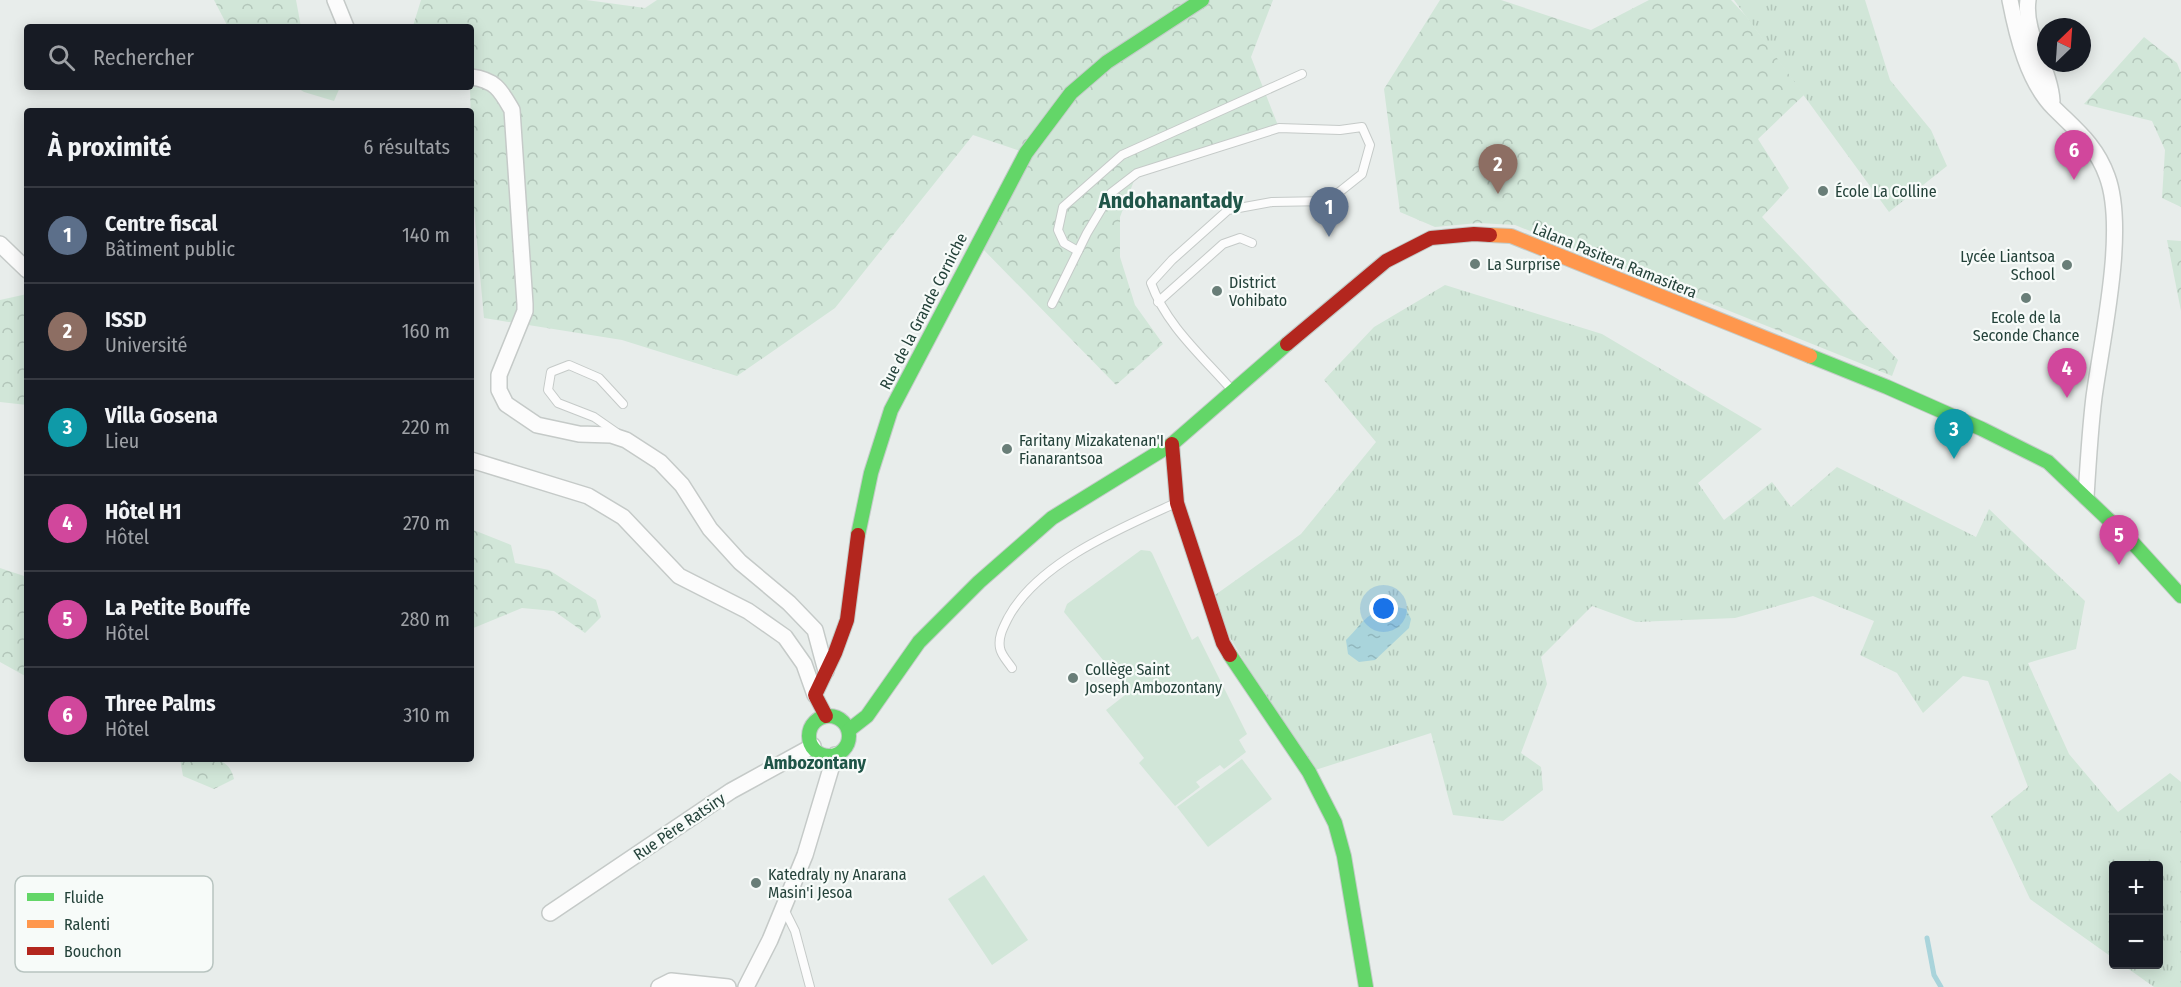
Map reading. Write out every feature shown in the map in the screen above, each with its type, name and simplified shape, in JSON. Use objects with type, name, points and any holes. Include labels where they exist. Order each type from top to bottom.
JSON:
[{"type":"street","points":[[336,0],[345,24]]},
{"type":"street","name":"Rue de la Grande Corniche","points":[[815,695],[847,620],[860,523],[871,473],[891,410],[1026,153],[1071,93],[1107,62],[1202,0]]},
{"type":"street","points":[[2010,0],[2022,52],[2038,87],[2052,106],[2084,136],[2106,172],[2111,187],[2114,212],[2113,262],[2094,399],[2086,497]]},
{"type":"street","points":[[2028,0],[2027,10],[2038,55],[2051,89],[2052,106]]},
{"type":"street","points":[[474,77],[499,87],[512,110],[525,311],[499,375],[499,390],[506,404],[537,425],[579,434],[611,435],[626,440],[660,462],[682,485],[710,529],[740,562],[804,616],[815,630],[826,671]]},
{"type":"street","name":"Làlana Pasitera Ramasitera","points":[[849,730],[867,716],[919,642],[979,582],[1052,518],[1172,444],[1232,390],[1386,261],[1431,238],[1474,234],[1511,236],[1887,387],[1982,429],[2048,462],[2133,543],[2181,596]]},
{"type":"street","points":[[0,244],[24,267]]},
{"type":"street","points":[[0,261],[24,269]]},
{"type":"street","points":[[1172,444],[1177,503],[1223,643],[1309,772],[1335,823],[1344,856],[1366,987]]},
{"type":"street","points":[[474,461],[588,496],[623,517],[679,576],[748,611],[785,637],[804,664],[815,695],[826,716]]},
{"type":"street","points":[[826,716],[838,717],[849,730],[847,745],[842,752],[835,755],[820,753],[813,746],[809,737],[811,728],[817,720],[826,716]]},
{"type":"street","name":"Rue Père Ratsiry","points":[[550,913],[731,791],[813,746]]},
{"type":"street","points":[[746,987],[770,940],[805,855],[835,755]]},
{"type":"street","points":[[659,987],[671,981],[728,987]]},
{"type":"lane","points":[[1078,251],[1064,243],[1058,230],[1064,207],[1122,155],[1302,74]]},
{"type":"lane","points":[[1052,304],[1078,251],[1111,193],[1137,173],[1279,128],[1340,130],[1362,127],[1370,145],[1362,174],[1328,201],[1272,202],[1228,210],[1172,260],[1151,283],[1158,302],[1171,321],[1232,390]]},
{"type":"lane","points":[[1158,302],[1224,244],[1240,238],[1252,243]]},
{"type":"lane","points":[[623,404],[599,378],[569,365],[551,372],[548,390],[558,402],[594,417],[626,440]]},
{"type":"lane","points":[[1012,668],[1000,650],[1000,634],[1014,607],[1028,592],[1069,557],[1112,532],[1177,503]]},
{"type":"lane","points":[[783,906],[795,931],[810,987]]},
{"type":"green space","points":[[214,0],[296,0],[300,24],[226,24]]},
{"type":"green space","points":[[421,0],[586,0],[645,8],[657,0],[1273,0],[1251,57],[1279,128],[1137,173],[1120,217],[1120,257],[1135,305],[1163,344],[1116,385],[977,243],[1026,153],[973,135],[835,308],[737,376],[622,340],[484,318],[474,210],[474,108],[471,108],[470,90],[474,90],[474,24],[414,24]]},
{"type":"green space","points":[[1440,0],[1501,0],[1591,30],[1649,0],[1731,0],[1746,16],[1804,95],[1758,139],[1789,188],[1762,217],[1898,360],[1892,376],[1515,225],[1478,223],[1435,227],[1400,212],[1384,89]]},
{"type":"green space","points":[[1734,0],[1865,0],[1890,80],[1931,130],[1947,166],[1889,212]]},
{"type":"green space","points":[[2144,37],[2177,63],[2181,73],[2181,207],[2162,198],[2165,150],[2152,121],[2084,104]]},
{"type":"green space","points":[[301,90],[339,90],[334,101]]},
{"type":"green space","points":[[2167,240],[2181,241],[2181,311]]},
{"type":"green space","points":[[1445,285],[1602,334],[1762,429],[1698,483],[1724,520],[1772,482],[1791,507],[1837,467],[1976,537],[1989,509],[2085,601],[2076,649],[2028,663],[2069,754],[2118,812],[2170,773],[2181,782],[2181,987],[2154,987],[2129,969],[2163,969],[2163,861],[2109,861],[2109,955],[2030,899],[1991,816],[2028,787],[1988,681],[1963,676],[1923,713],[1897,673],[1860,655],[1874,621],[1813,596],[1735,618],[1636,622],[1592,606],[1541,657],[1547,684],[1521,753],[1541,767],[1543,790],[1503,821],[1453,815],[1431,733],[1309,772],[1208,600],[1301,534],[1376,442],[1324,380],[1374,327]]},
{"type":"green space","points":[[24,295],[24,405],[0,402],[0,300]]},
{"type":"green space","points":[[474,530],[511,545],[515,563],[549,570],[596,600],[601,617],[585,633],[554,611],[522,608],[474,628]]},
{"type":"green space","points":[[1141,550],[1152,553],[1192,640],[1198,636],[1247,734],[1239,740],[1246,752],[1224,769],[1220,765],[1196,782],[1200,787],[1175,806],[1139,763],[1144,758],[1106,710],[1129,692],[1064,612],[1067,604]]},
{"type":"green space","points":[[0,568],[24,576],[24,675],[0,662]]},
{"type":"green space","points":[[1242,759],[1272,799],[1208,847],[1177,807]]},
{"type":"green space","points":[[181,762],[222,762],[231,770],[234,779],[214,789],[183,776]]},
{"type":"green space","points":[[984,875],[1028,940],[992,965],[948,899]]},
{"type":"water","points":[[1392,606],[1406,609],[1411,619],[1409,628],[1375,660],[1359,662],[1348,654],[1346,640],[1370,615]]},
{"type":"waterway","points":[[1927,938],[1934,975],[1941,987]]},
{"type":"traffic: fast","points":[[858,535],[871,473],[891,410],[1026,153],[1071,93],[1107,62],[1202,0]]},
{"type":"traffic: fast","points":[[849,730],[867,716],[919,642],[979,582],[1052,518],[1172,444],[1287,344]]},
{"type":"traffic: fast","points":[[1810,356],[1982,429],[2048,462],[2133,543],[2181,596]]},
{"type":"traffic: fast","points":[[1230,655],[1309,772],[1335,823],[1344,856],[1366,987]]},
{"type":"traffic: fast","points":[[829,716],[843,722],[849,736],[843,750],[829,756],[815,750],[809,736],[815,722],[829,716]]},
{"type":"traffic: slow","points":[[1490,235],[1511,236],[1810,356]]},
{"type":"traffic: jam","points":[[1287,344],[1386,261],[1431,238],[1474,234],[1490,235]]},
{"type":"traffic: jam","points":[[1172,444],[1177,503],[1223,643],[1230,655]]},
{"type":"traffic: jam","points":[[826,716],[815,695],[835,653],[847,620],[858,535]]},
{"type":"place","name":"Three Palms","points":[[2074,180]]},
{"type":"place","name":"École La Colline","points":[[1823,191]]},
{"type":"place","name":"ISSD","points":[[1498,194]]},
{"type":"place","name":"Centre fiscal","points":[[1329,237]]},
{"type":"place","name":"La Surprise","points":[[1475,264]]},
{"type":"place","name":"Lycée Liantsoa School","points":[[2067,265]]},
{"type":"place","name":"District Vohibato","points":[[1217,291]]},
{"type":"place","name":"Ecole de la Seconde Chance","points":[[2026,298]]},
{"type":"place","name":"Hôtel H1","points":[[2067,398]]},
{"type":"place","name":"Faritany Mizakatenan'I Fianarantsoa","points":[[1007,449]]},
{"type":"place","name":"Villa Gosena","points":[[1954,459]]},
{"type":"place","name":"La Petite Bouffe","points":[[2119,565]]},
{"type":"place","name":"Collège Saint Joseph Ambozontany","points":[[1073,678]]},
{"type":"place","name":"Katedraly ny Anarana Masin'i Jesoa","points":[[756,883]]},
{"type":"district","name":"Andohanantady","points":[[1171,200]]},
{"type":"district","name":"Ambozontany","points":[[815,763]]}]
